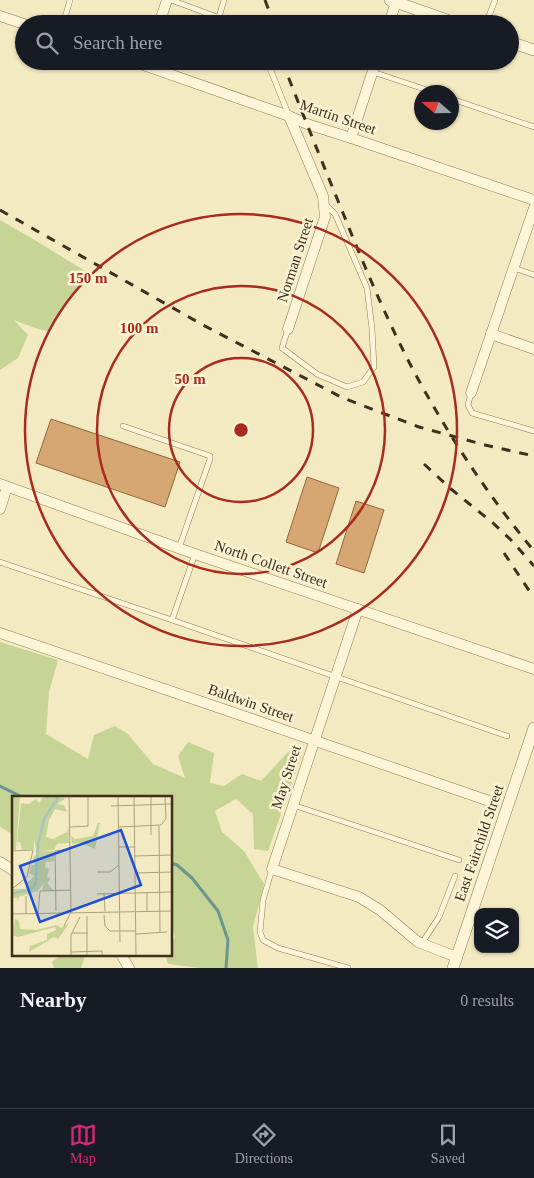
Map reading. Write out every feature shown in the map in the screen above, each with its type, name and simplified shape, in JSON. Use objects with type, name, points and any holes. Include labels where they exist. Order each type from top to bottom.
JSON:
[{"type":"street","points":[[162,15],[167,0]]},
{"type":"street","points":[[391,15],[393,1],[413,4],[438,15]]},
{"type":"street","points":[[0,16],[15,21]]},
{"type":"street","points":[[519,45],[534,50]]},
{"type":"street","name":"Martin Street","points":[[163,70],[290,116],[307,124],[534,200]]},
{"type":"street","points":[[351,138],[373,72]]},
{"type":"street","name":"Norman Street","points":[[288,329],[325,218],[322,196],[290,116]]},
{"type":"street","points":[[471,393],[534,208]]},
{"type":"street","points":[[491,334],[534,350]]},
{"type":"street","points":[[0,509],[4,486]]},
{"type":"street","name":"North Collett Street","points":[[4,486],[358,610],[534,668]]},
{"type":"street","name":"May Street","points":[[272,869],[358,610]]},
{"type":"street","name":"Baldwin Street","points":[[0,633],[492,802]]},
{"type":"street","name":"East Fairchild Street","points":[[455,962],[534,728]]},
{"type":"street","points":[[0,862],[12,870]]},
{"type":"street","points":[[272,869],[359,897],[380,910],[418,942],[441,952],[455,962]]},
{"type":"street","points":[[122,956],[129,968]]},
{"type":"lane","points":[[66,15],[70,0]]},
{"type":"lane","points":[[171,0],[213,15]]},
{"type":"lane","points":[[220,15],[224,0]]},
{"type":"lane","points":[[489,15],[495,0]]},
{"type":"lane","points":[[271,70],[290,116]]},
{"type":"lane","points":[[373,72],[414,86]]},
{"type":"lane","points":[[459,101],[534,127]]},
{"type":"lane","points":[[288,329],[282,348],[317,374],[347,387],[363,382],[374,367],[367,288],[335,214],[323,202]]},
{"type":"lane","points":[[514,268],[534,275]]},
{"type":"lane","points":[[471,393],[468,406],[472,413],[534,431]]},
{"type":"lane","points":[[123,426],[210,456],[179,548]]},
{"type":"lane","points":[[172,620],[195,554]]},
{"type":"lane","points":[[0,562],[507,736]]},
{"type":"lane","points":[[293,805],[459,860]]},
{"type":"lane","points":[[272,869],[263,900],[260,932],[263,940],[278,948],[348,968]]},
{"type":"lane","points":[[422,943],[439,917],[455,876]]},
{"type":"green space","points":[[0,220],[87,272],[49,332],[14,320],[28,335],[18,358],[0,370]]},
{"type":"green space","points":[[0,642],[58,660],[49,692],[46,734],[88,759],[94,735],[115,726],[128,734],[153,764],[185,778],[178,756],[188,742],[214,753],[210,783],[224,786],[242,774],[261,781],[290,750],[302,754],[268,851],[254,849],[253,814],[236,799],[215,811],[222,832],[244,851],[264,884],[253,927],[258,968],[201,968],[168,964],[166,956],[172,956],[172,942],[175,937],[172,926],[172,796],[12,796],[12,834],[0,827]]},
{"type":"green space","points":[[60,956],[85,956],[81,968],[54,968],[52,962]]},
{"type":"building","points":[[51,419],[180,462],[165,507],[36,463]]},
{"type":"building","points":[[307,477],[339,488],[318,553],[286,542]]},
{"type":"building","points":[[356,501],[384,510],[364,573],[336,564]]},
{"type":"waterway","points":[[0,786],[20,796]]},
{"type":"waterway","points":[[172,863],[177,865],[192,878],[218,911],[228,940],[226,968]]},
{"type":"railway","points":[[265,0],[271,15]]},
{"type":"railway","points":[[286,70],[366,269],[409,362],[467,460],[499,506],[534,551]]},
{"type":"railway","points":[[0,210],[203,325],[343,398],[419,427],[534,456]]},
{"type":"railway","points":[[424,464],[493,523],[534,566]]},
{"type":"railway","points":[[504,553],[534,598]]}]
